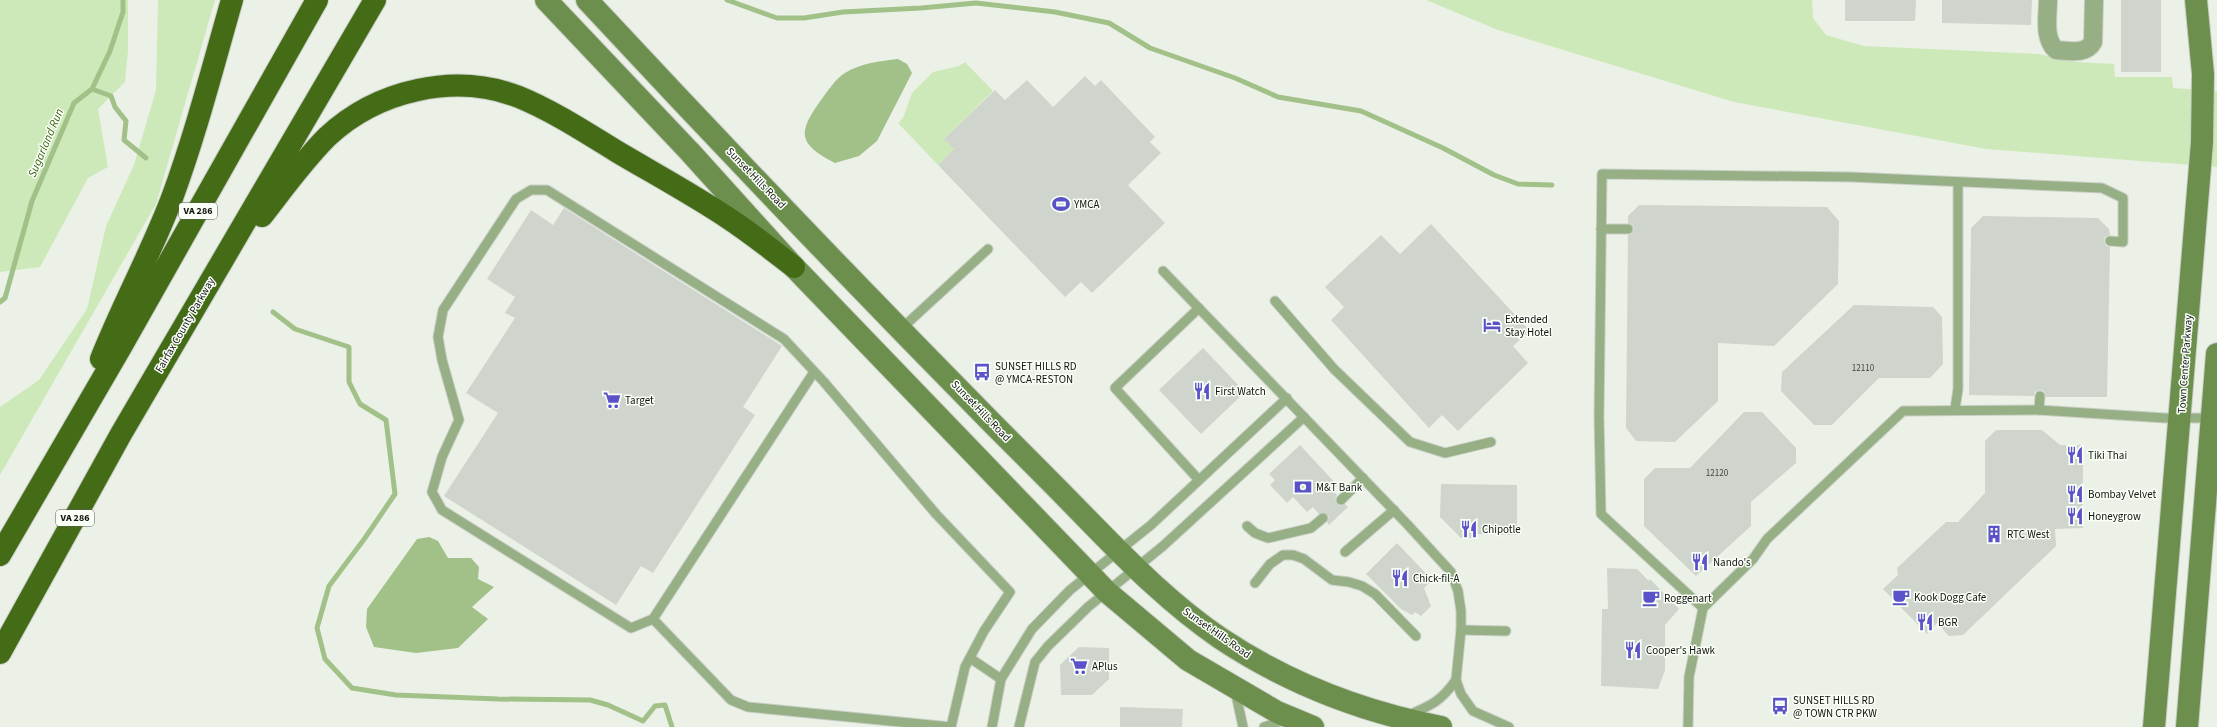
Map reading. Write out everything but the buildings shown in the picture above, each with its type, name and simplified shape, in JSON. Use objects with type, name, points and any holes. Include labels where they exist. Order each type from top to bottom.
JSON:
[{"type":"highway","points":[[77,420],[118,316],[138,278],[172,197],[232,0]]},
{"type":"highway","name":"VA 286","points":[[0,555],[77,420],[121,347],[317,0]]},
{"type":"highway","name":"Fairfax County Parkway","points":[[0,653],[121,434],[375,0]]},
{"type":"highway","points":[[212,279],[299,169],[340,126],[364,110],[399,95],[416,90],[449,85],[466,85],[490,89],[518,97],[534,104],[727,217],[794,267]]},
{"type":"main road","points":[[546,0],[690,152],[794,267],[1107,592],[1188,660],[1234,688],[1291,718],[1313,727]]},
{"type":"main road","name":"Sunset Hills Road","points":[[587,0],[672,92],[1118,552],[1189,615],[1220,638],[1264,665],[1327,694],[1401,718],[1441,727]]},
{"type":"main road","name":"Town Center Parkway","points":[[2154,727],[2181,418],[2202,142],[2203,74],[2196,0]]},
{"type":"main road","points":[[2187,727],[2214,418],[2217,354]]},
{"type":"street","points":[[2048,0],[2048,36],[2050,44],[2056,50],[2081,51],[2090,48],[2093,42],[2094,0]]},
{"type":"lane","points":[[1703,608],[1601,514],[1599,416],[1602,174],[1851,177],[1958,183],[2102,188],[2114,192],[2123,198],[2123,242],[2110,241]]},
{"type":"lane","points":[[1955,409],[1958,389],[1958,183]]},
{"type":"lane","points":[[653,619],[731,700],[748,707],[951,727],[965,667],[984,631],[1010,592],[936,514],[814,372],[784,339],[547,190],[531,190],[516,200],[443,310],[438,337],[442,360],[459,420],[442,458],[432,492],[442,510],[630,628],[653,619],[814,372]]},
{"type":"lane","points":[[1601,229],[1628,229]]},
{"type":"lane","points":[[902,329],[988,250]]},
{"type":"lane","points":[[1163,271],[1287,398],[1451,572],[1458,591],[1461,630],[1456,680],[1463,699],[1473,711],[1509,727]]},
{"type":"lane","points":[[1275,301],[1334,369],[1410,442],[1445,452],[1492,442]]},
{"type":"lane","points":[[1198,479],[1115,388],[1199,308]]},
{"type":"lane","points":[[2039,410],[2040,396]]},
{"type":"lane","points":[[992,727],[1001,679],[1032,629],[1070,590],[1151,525],[1198,479],[1287,398]]},
{"type":"lane","points":[[1688,727],[1689,677],[1703,608],[1753,559],[1767,539],[1903,411],[1955,409],[2039,410],[2181,418],[2214,418]]},
{"type":"lane","points":[[1019,727],[1035,662],[1071,624],[1210,504],[1304,417]]},
{"type":"lane","points":[[1341,500],[1363,478]]},
{"type":"lane","points":[[1345,552],[1394,510]]},
{"type":"lane","points":[[1247,526],[1255,533],[1268,538],[1312,528],[1323,518]]},
{"type":"lane","points":[[1255,583],[1270,564],[1283,555],[1293,555],[1304,559],[1332,580],[1349,582],[1375,594],[1416,636]]},
{"type":"lane","points":[[1461,630],[1506,631]]},
{"type":"lane","points":[[970,658],[1001,679]]},
{"type":"lane","points":[[1401,718],[1438,702],[1447,694],[1456,680]]},
{"type":"lane","points":[[1234,688],[1244,727]]},
{"type":"lane","points":[[1264,727],[1291,718]]},
{"type":"shaded area","points":[[0,0],[128,0],[128,51],[125,82],[98,109],[108,167],[88,178],[40,267],[0,272]]},
{"type":"shaded area","points":[[158,0],[215,0],[156,204],[0,475],[0,407],[39,380],[87,309],[106,226],[134,165],[156,90]]},
{"type":"shaded area","points":[[1426,0],[1812,0],[1813,18],[1826,35],[1864,46],[2038,54],[2078,62],[2114,64],[2115,77],[2172,77],[2173,88],[2217,91],[2217,167],[1986,149],[1734,102],[1498,30]]},
{"type":"shaded area","points":[[898,59],[907,64],[912,73],[877,141],[859,156],[835,163],[814,150],[805,137],[805,129],[813,111],[835,82],[845,73],[858,67]]},
{"type":"shaded area","points":[[965,62],[993,91],[944,139],[954,149],[938,165],[898,123],[903,118],[912,93],[933,72],[959,66]]},
{"type":"shaded area","points":[[429,537],[438,541],[448,558],[471,558],[479,567],[478,579],[494,587],[472,607],[488,619],[458,648],[416,653],[374,647],[366,627],[367,609],[417,539]]},
{"type":"waterway","name":"Sugarland Run","points":[[0,302],[5,298],[32,201],[74,103],[92,89],[110,51],[123,12],[123,0]]},
{"type":"waterway","points":[[727,0],[777,18],[804,18],[843,12],[921,8],[976,3],[1055,12],[1109,23],[1150,48],[1235,78],[1278,97],[1361,111],[1443,148],[1494,175],[1518,184],[1552,185]]},
{"type":"waterway","points":[[92,89],[111,96],[115,107],[126,121],[124,140],[146,158]]},
{"type":"waterway","points":[[273,312],[295,329],[349,347],[349,382],[360,404],[386,420],[395,494],[365,538],[329,586],[317,628],[325,659],[352,688],[396,695],[498,699],[590,700],[608,705],[643,721],[655,706],[665,705],[672,727]]},
{"type":"place","name":"YMCA","points":[[1061,204]]},
{"type":"place","name":"Extended Stay Hotel","points":[[1492,325]]},
{"type":"place","name":"SUNSET HILLS RD @ YMCA-RESTON","points":[[982,372]]},
{"type":"place","name":"First Watch","points":[[1202,391]]},
{"type":"place","name":"Target","points":[[612,400]]},
{"type":"place","name":"Tiki Thai","points":[[2075,455]]},
{"type":"place","name":"M&T Bank","points":[[1303,487]]},
{"type":"place","name":"Bombay Velvet","points":[[2075,494]]},
{"type":"place","name":"Honeygrow","points":[[2075,516]]},
{"type":"place","name":"Chipotle","points":[[1469,529]]},
{"type":"place","name":"RTC West","points":[[1994,534]]},
{"type":"place","name":"Nando's","points":[[1700,562]]},
{"type":"place","name":"Chick-fil-A","points":[[1400,578]]},
{"type":"place","name":"Kook Dogg Cafe","points":[[1901,597]]},
{"type":"place","name":"Roggenart","points":[[1651,598]]},
{"type":"place","name":"BGR","points":[[1925,622]]},
{"type":"place","name":"Cooper's Hawk","points":[[1633,650]]},
{"type":"place","name":"APlus","points":[[1079,666]]},
{"type":"place","name":"SUNSET HILLS RD @ TOWN CTR PKW","points":[[1780,706]]}]
